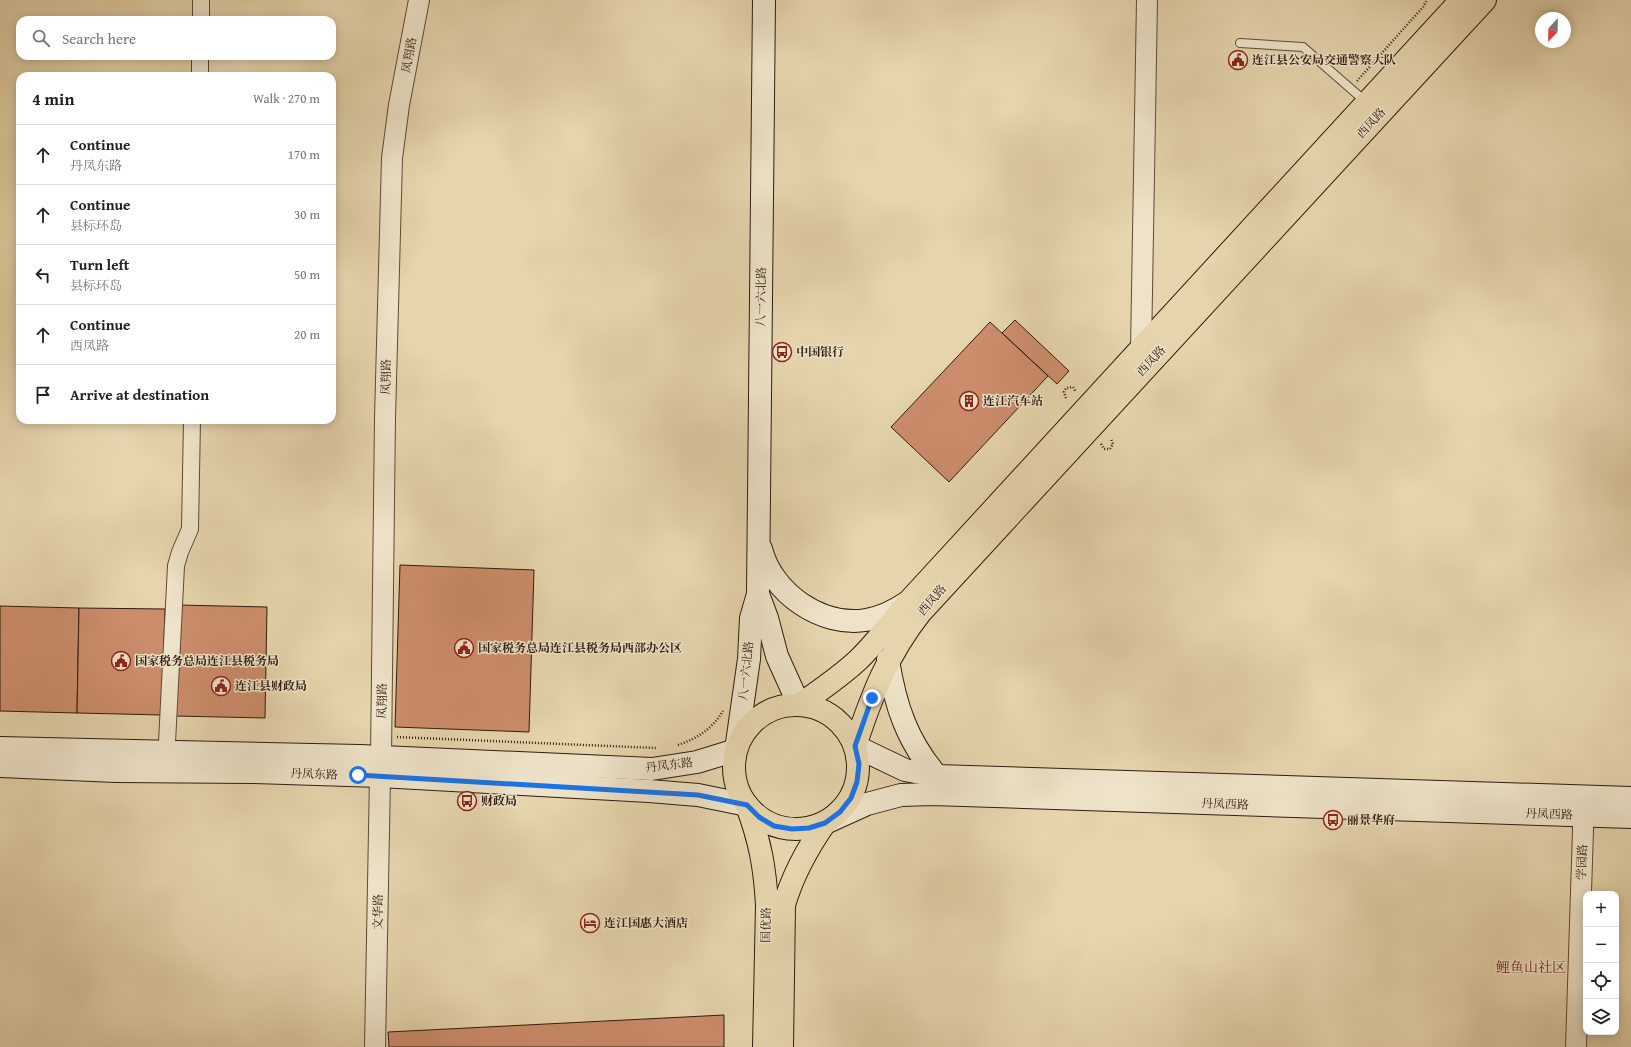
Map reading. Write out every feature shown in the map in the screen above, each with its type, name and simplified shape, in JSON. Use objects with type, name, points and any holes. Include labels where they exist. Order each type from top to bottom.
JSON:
[{"type":"main road","name":"八一六北路","points":[[736,750],[748,667],[751,618],[758,594],[764,0]]},
{"type":"main road","name":"西凤路","points":[[799,705],[826,686],[857,661],[870,648],[908,602],[1461,0]]},
{"type":"main road","name":"西凤路","points":[[855,746],[872,698],[888,660],[910,627],[934,597],[1484,0]]},
{"type":"main road","points":[[758,536],[764,560],[779,585],[802,605],[818,613],[847,621],[867,620],[895,611],[908,602]]},
{"type":"main road","name":"八一六北路","points":[[758,594],[767,618],[777,656],[799,705]]},
{"type":"main road","points":[[888,660],[892,688],[903,722],[922,759],[937,776]]},
{"type":"main road","points":[[799,705],[813,707],[827,713],[839,722],[848,733],[855,746],[859,764],[857,782],[851,798],[840,812],[825,823],[809,828],[792,829],[774,826],[759,817],[747,805],[737,788],[734,769],[736,750],[743,734],[753,722],[766,712],[782,706],[799,705]]},
{"type":"main road","name":"丹凤西路","points":[[855,746],[905,770],[937,776],[1584,806],[1631,817]]},
{"type":"main road","name":"丹凤东路","points":[[0,748],[166,762],[254,772],[381,757],[652,769],[697,762],[736,750]]},
{"type":"main road","name":"丹凤东路","points":[[381,757],[698,795],[747,805]]},
{"type":"main road","name":"丹凤东路","points":[[0,766],[166,762]]},
{"type":"main road","name":"丹凤西路","points":[[825,823],[866,804],[901,795],[932,794],[1584,806],[1631,798]]},
{"type":"main road","name":"国优路","points":[[747,805],[757,834],[766,881],[767,905],[764,1047]]},
{"type":"main road","name":"国优路","points":[[782,1047],[784,906],[790,885],[799,863],[825,823]]},
{"type":"street","points":[[201,0],[201,16]]},
{"type":"street","name":"凤翔路","points":[[381,757],[386,410],[392,158],[399,105],[419,0]]},
{"type":"street","points":[[1140,350],[1147,0]]},
{"type":"street","points":[[200,60],[200,72]]},
{"type":"street","points":[[166,762],[176,566],[180,552],[190,529],[192,424]]},
{"type":"street","name":"文华路","points":[[375,1047],[381,757]]},
{"type":"street","name":"学园路","points":[[1576,1047],[1584,806]]},
{"type":"lane","points":[[1240,43],[1303,47],[1367,102]]},
{"type":"path","points":[[1350,88],[1423,7],[1427,0]]},
{"type":"path","points":[[1102,440],[1100,443],[1102,447],[1107,450],[1113,446],[1111,439]]},
{"type":"path","points":[[673,746],[700,736],[717,721],[724,709]]},
{"type":"path","points":[[381,757],[660,748]]},
{"type":"building","points":[[1015,320],[1069,371],[1057,384],[1002,333]]},
{"type":"building","name":"连江汽车站","points":[[990,322],[1048,376],[949,482],[891,427]]},
{"type":"building","name":"国家税务总局连江县税务局西部办公区","points":[[400,565],[534,570],[529,732],[395,727]]},
{"type":"building","name":"连江县财政局","points":[[178,605],[267,607],[265,718],[175,716]]},
{"type":"building","points":[[0,606],[79,608],[77,713],[0,711]]},
{"type":"building","name":"国家税务总局连江县税务局","points":[[79,608],[165,609],[162,715],[77,713]]},
{"type":"building","points":[[724,1015],[724,1047],[389,1047],[388,1032]]},
{"type":"place","name":"连江县公安局交通警察大队","points":[[1238,60]]},
{"type":"place","name":"中国银行","points":[[782,352]]},
{"type":"place","name":"连江汽车站","points":[[969,401]]},
{"type":"place","name":"国家税务总局连江县税务局西部办公区","points":[[464,648]]},
{"type":"place","name":"国家税务总局连江县税务局","points":[[121,661]]},
{"type":"place","name":"连江县财政局","points":[[221,686]]},
{"type":"place","name":"财政局","points":[[467,801]]},
{"type":"place","name":"丽景华府","points":[[1333,820]]},
{"type":"place","name":"连江国惠大酒店","points":[[590,923]]},
{"type":"district","name":"鲤鱼山社区","points":[[1531,967]]},
{"type":"route","points":[[358,775],[698,795],[747,805],[759,817],[774,826],[792,829],[809,828],[825,823],[840,812],[851,798],[857,782],[859,764],[855,746],[872,698]]}]
